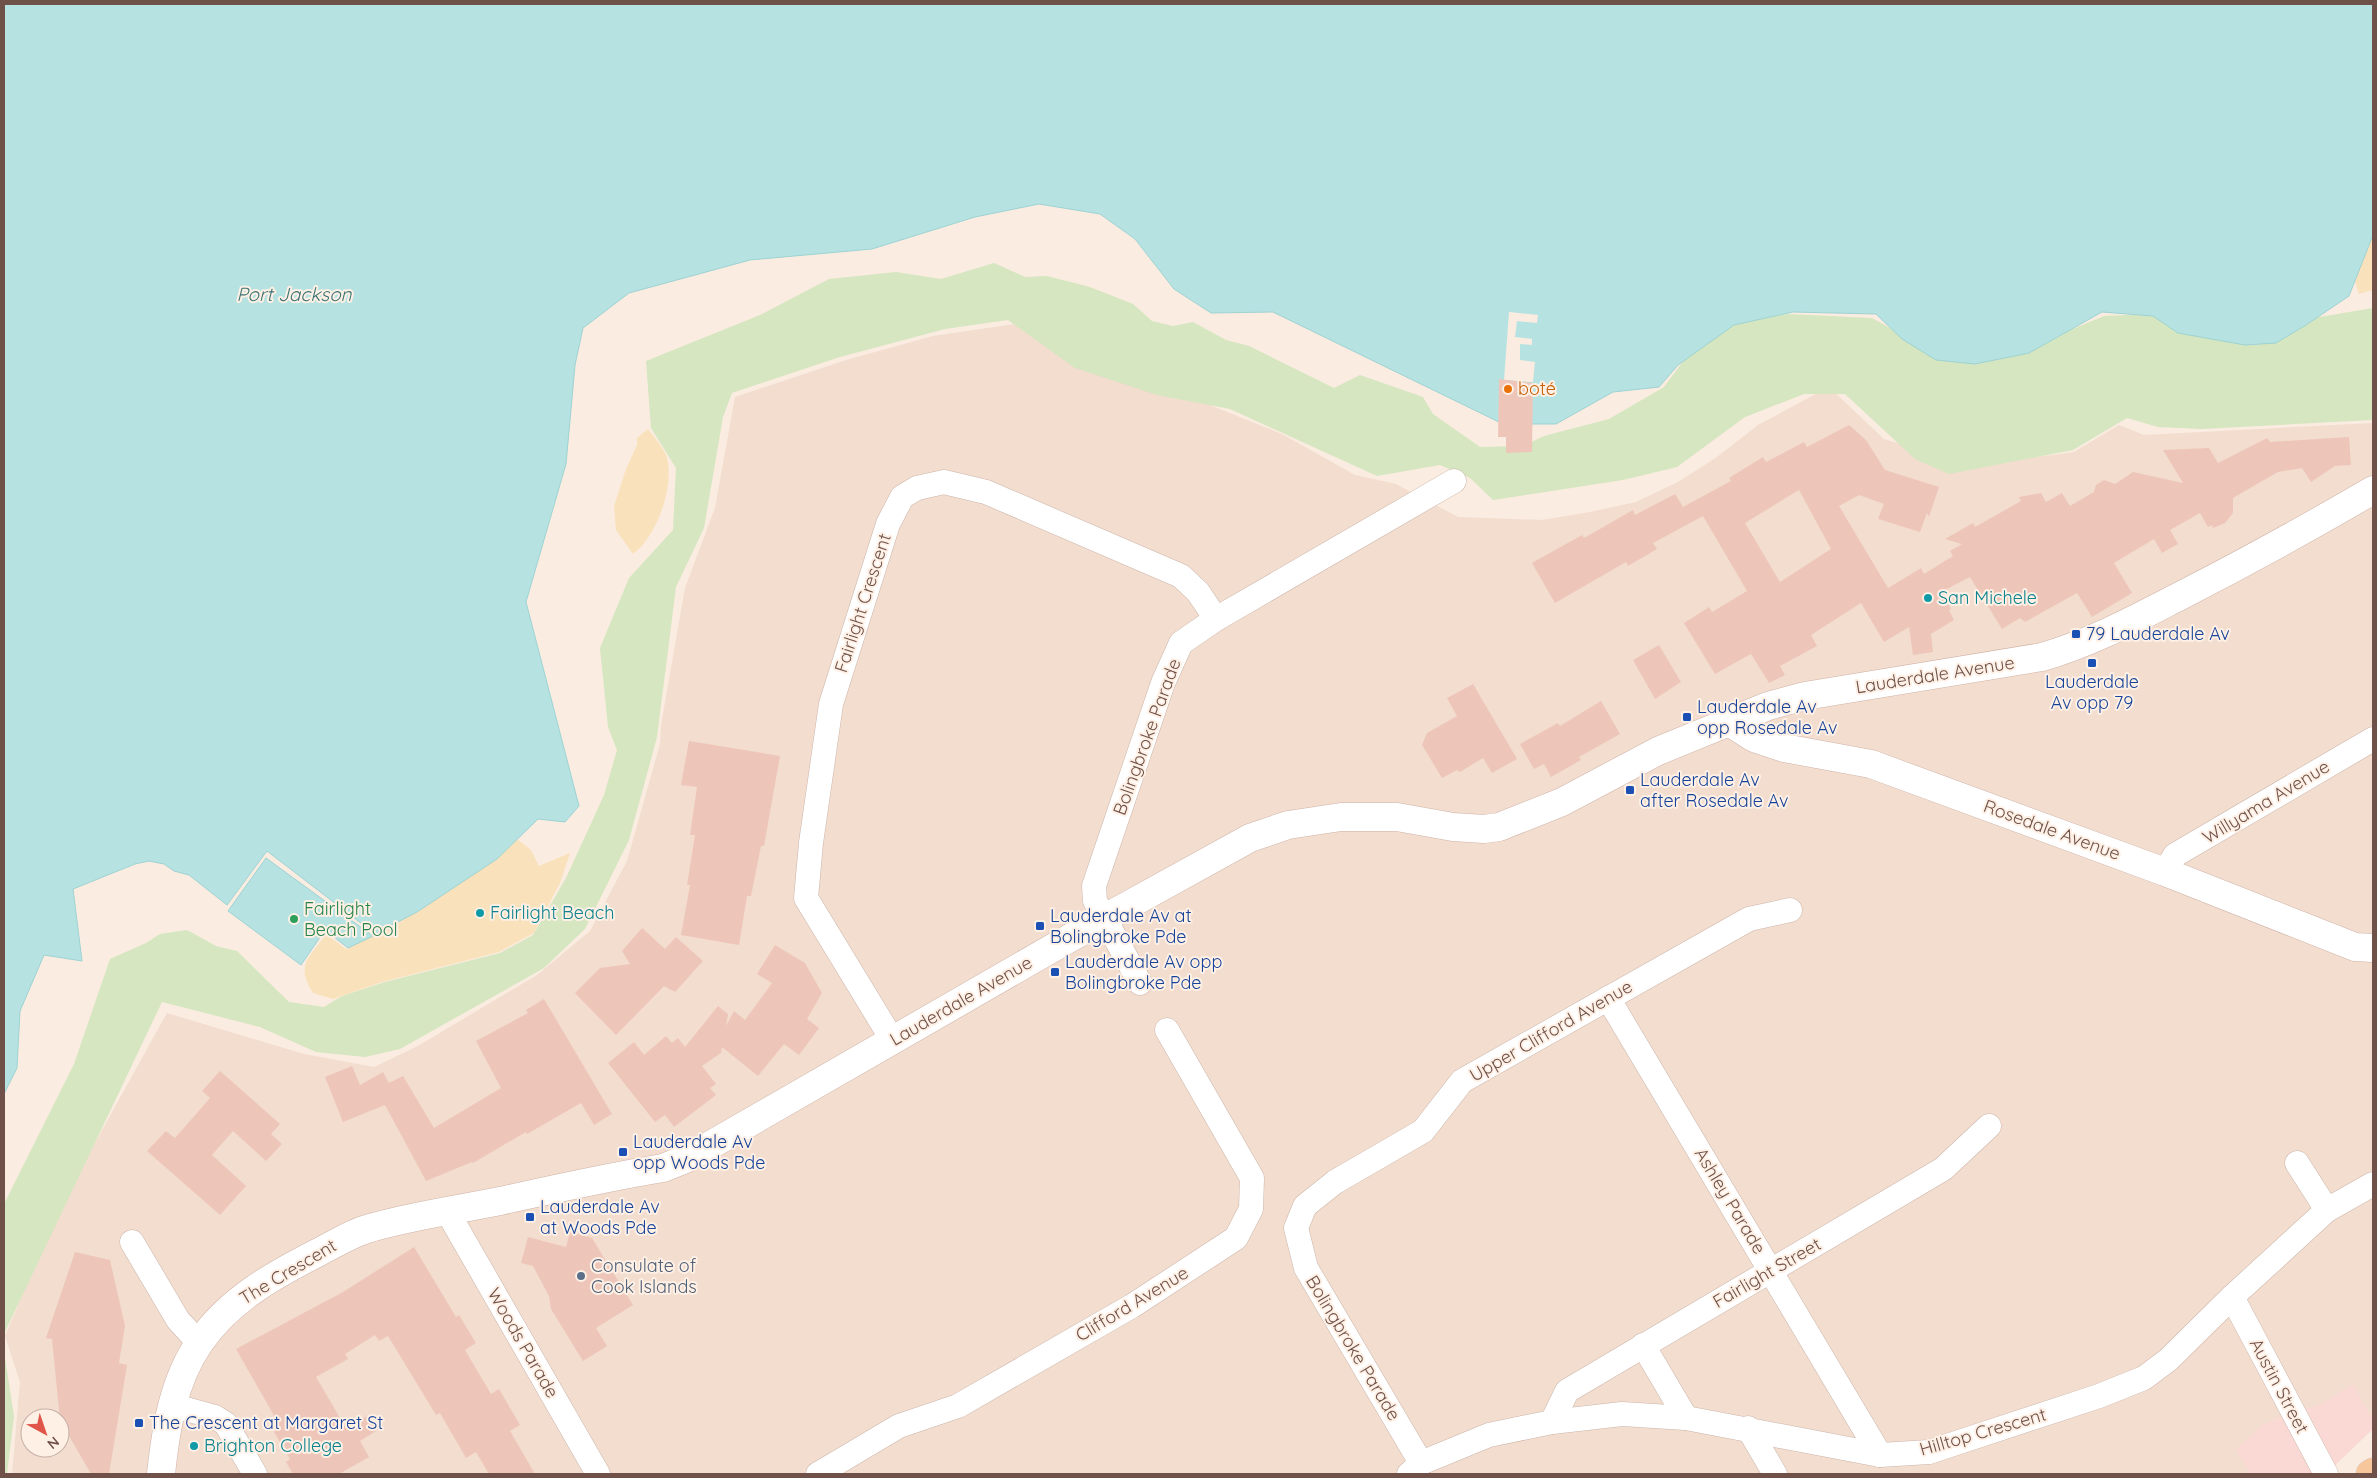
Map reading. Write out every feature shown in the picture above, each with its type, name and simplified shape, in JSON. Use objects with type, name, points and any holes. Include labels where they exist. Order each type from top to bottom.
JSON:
[{"type":"main road","name":"Lauderdale Avenue","points":[[498,1201],[663,1168],[688,1158],[1231,848],[1288,824],[1314,819],[1371,816],[1397,817],[1453,827],[1484,829],[1499,827],[1562,802],[1658,751],[1768,706],[1805,696],[2042,657],[2076,647],[2226,572],[2316,524],[2373,490]]},
{"type":"main road","name":"Rosedale Avenue","points":[[1729,722],[1754,738],[1784,748],[1871,764],[2165,872],[2355,946],[2373,948]]},
{"type":"main road","name":"The Crescent","points":[[161,1474],[171,1405],[182,1377],[199,1343],[216,1322],[243,1296],[304,1259],[367,1229],[498,1201]]},
{"type":"street","name":"Bolingbroke Parade","points":[[1140,983],[1095,901],[1094,886],[1163,683],[1181,644],[1216,619],[1454,481]]},
{"type":"street","name":"Fairlight Crescent","points":[[893,1041],[806,898],[831,704],[888,524],[902,497],[917,488],[944,482],[986,492],[1182,576],[1198,592],[1216,619]]},
{"type":"street","name":"Willyama Avenue","points":[[2165,872],[2175,855],[2373,739]]},
{"type":"street","name":"Upper Clifford Avenue","points":[[1296,1228],[1305,1206],[1335,1182],[1423,1130],[1462,1081],[1749,919],[1790,910]]},
{"type":"street","name":"Ashley Parade","points":[[1608,998],[1772,1270],[1880,1455]]},
{"type":"street","name":"Clifford Avenue","points":[[818,1474],[899,1426],[958,1406],[1132,1306],[1236,1238],[1251,1209],[1252,1178],[1167,1030]]},
{"type":"street","name":"Fairlight Street","points":[[1552,1422],[1567,1391],[1943,1169],[1989,1126]]},
{"type":"street","points":[[2297,1163],[2328,1210]]},
{"type":"street","name":"Hilltop Crescent","points":[[1415,1469],[1489,1435],[1552,1422],[1622,1414],[1686,1418],[1748,1428],[1880,1455],[1929,1452],[2071,1406],[2144,1378],[2168,1360],[2232,1297],[2328,1210],[2373,1184]]},
{"type":"street","name":"Woods Parade","points":[[447,1211],[598,1474]]},
{"type":"street","name":"Bolingbroke Parade","points":[[1296,1228],[1306,1268],[1415,1469]]},
{"type":"street","points":[[132,1242],[178,1320],[199,1343]]},
{"type":"street","name":"Austin Street","points":[[2232,1297],[2326,1474]]},
{"type":"street","points":[[1643,1345],[1686,1418]]},
{"type":"street","points":[[171,1405],[215,1417],[226,1424],[255,1474]]},
{"type":"street","points":[[1748,1428],[1774,1474]]},
{"type":"shaded area","points":[[1022,323],[1190,397],[1282,434],[1355,475],[1396,484],[1458,517],[1542,520],[1636,502],[1678,482],[1717,457],[1758,425],[1829,387],[1884,439],[1972,466],[2074,452],[2119,425],[2144,435],[2373,423],[2373,1420],[2353,1385],[2321,1404],[2263,1424],[2237,1450],[2251,1474],[12,1474],[20,1382],[5,1336],[42,1248],[96,1141],[167,1013],[304,1054],[374,1067],[418,1046],[537,975],[590,931],[627,861],[660,744],[661,725],[685,588],[715,508],[735,397],[846,360],[933,336]]},
{"type":"shaded area","points":[[2353,1384],[2373,1420],[2373,1429],[2326,1474],[2251,1474],[2236,1450],[2263,1424],[2321,1404]]},
{"type":"green space","points":[[994,263],[1025,277],[1047,276],[1090,287],[1133,304],[1152,321],[1173,326],[1193,322],[1226,340],[1249,346],[1334,388],[1360,375],[1423,397],[1433,414],[1480,447],[1523,446],[1544,436],[1609,419],[1664,387],[1692,349],[1721,326],[1787,314],[1872,318],[1947,360],[2058,335],[2104,316],[2151,314],[2308,319],[2373,308],[2373,420],[2202,429],[2158,427],[2127,418],[2073,450],[1949,474],[1915,459],[1845,394],[1804,394],[1745,417],[1677,467],[1623,480],[1493,500],[1470,478],[1440,465],[1377,476],[1230,409],[1157,395],[1075,368],[1008,320],[945,329],[840,357],[732,393],[723,417],[704,528],[676,587],[657,737],[629,840],[585,929],[544,968],[400,1049],[365,1057],[316,1052],[260,1027],[162,1002],[4,1334],[4,1204],[74,1064],[110,959],[146,943],[160,934],[187,930],[216,946],[237,951],[289,1002],[324,1007],[342,996],[385,982],[500,953],[533,935],[566,878],[604,795],[617,750],[608,727],[600,648],[629,578],[673,530],[676,468],[651,428],[646,361],[760,315],[829,279],[896,272],[941,279]]},
{"type":"green space","points":[[4,1351],[14,1416],[7,1474],[4,1474]]},
{"type":"sand","points":[[2373,203],[2373,290],[2359,294],[2354,278]]},
{"type":"sand","points":[[648,429],[666,455],[668,480],[666,494],[657,523],[642,546],[633,554],[616,530],[614,506],[626,469],[637,445],[637,438]]},
{"type":"sand","name":"Fairlight Beach","points":[[517,839],[531,850],[539,866],[570,853],[560,883],[534,933],[499,952],[382,982],[333,999],[313,993],[305,975],[306,962],[326,934],[346,949],[398,923],[497,859]]},
{"type":"water","name":"Port Jackson","points":[[4,4],[2373,4],[2373,235],[2349,296],[2276,343],[2245,345],[2178,333],[2153,316],[2102,312],[2029,353],[1975,364],[1936,360],[1902,339],[1876,314],[1793,312],[1734,325],[1678,365],[1659,387],[1613,392],[1556,424],[1503,424],[1273,312],[1211,313],[1174,289],[1135,239],[1100,214],[1039,204],[975,217],[872,249],[750,260],[629,293],[583,328],[575,365],[566,464],[526,602],[579,806],[565,822],[538,819],[497,859],[417,912],[375,934],[267,851],[227,905],[189,875],[174,871],[164,864],[149,861],[135,864],[73,889],[82,961],[44,955],[20,1011],[17,1068],[4,1094]]},
{"type":"water","name":"Fairlight Beach Pool","points":[[266,858],[373,936],[348,948],[325,930],[301,965],[228,911]]},
{"type":"pier","points":[[1509,312],[1538,315],[1537,323],[1517,321],[1515,337],[1532,339],[1532,345],[1520,344],[1520,360],[1535,362],[1533,382],[1504,380]]},
{"type":"building","points":[[1499,379],[1533,383],[1532,452],[1506,453],[1506,437],[1498,437]]},
{"type":"building","points":[[1849,425],[1866,440],[1885,470],[1939,487],[1929,517],[1927,513],[1920,532],[1878,519],[1884,504],[1859,495],[1839,506],[1888,588],[1921,568],[1924,574],[1953,556],[1950,551],[1962,544],[1945,539],[1973,523],[1975,527],[2021,501],[2019,497],[2041,493],[2046,502],[2062,493],[2070,506],[2094,492],[2096,485],[2104,480],[2115,484],[2133,472],[2183,483],[2163,450],[2209,448],[2218,463],[2267,438],[2270,442],[2349,437],[2351,465],[2335,466],[2311,482],[2302,468],[2278,472],[2233,498],[2233,513],[2225,523],[2213,528],[2212,525],[2208,527],[2200,513],[2170,530],[2178,544],[2162,553],[2154,539],[2114,563],[2132,593],[2092,617],[2077,593],[2025,622],[2020,618],[2002,629],[1970,577],[1941,592],[1951,609],[1949,610],[1954,620],[1931,634],[1933,652],[1913,655],[1909,627],[1884,642],[1861,603],[1811,635],[1817,646],[1780,666],[1785,675],[1769,683],[1751,654],[1715,674],[1684,623],[1709,607],[1712,612],[1747,591],[1703,516],[1653,543],[1657,549],[1628,566],[1626,562],[1555,603],[1532,563],[1582,535],[1584,538],[1633,510],[1635,515],[1675,494],[1683,507],[1731,481],[1729,478],[1763,457],[1766,462],[1804,442],[1807,447]],"holes":[[[1799,490],[1831,549],[1780,582],[1745,523]]]},
{"type":"building","points":[[1659,645],[1681,682],[1655,699],[1633,660]]},
{"type":"building","points":[[1473,684],[1517,759],[1492,773],[1483,758],[1460,772],[1457,770],[1442,778],[1422,745],[1427,733],[1457,716],[1447,698]]},
{"type":"building","points":[[1601,701],[1620,734],[1579,757],[1581,760],[1551,777],[1544,764],[1534,769],[1520,744],[1558,723],[1560,726]]},
{"type":"building","points":[[689,741],[780,756],[764,846],[761,846],[751,896],[747,896],[739,945],[681,935],[690,885],[687,885],[695,835],[690,835],[697,787],[681,785]]},
{"type":"building","points":[[642,928],[665,949],[676,937],[703,961],[675,992],[664,986],[616,1035],[575,993],[600,968],[630,964],[622,951]]},
{"type":"building","points":[[775,945],[805,963],[822,993],[807,1019],[819,1028],[799,1055],[784,1044],[758,1076],[722,1047],[721,1053],[702,1066],[716,1084],[710,1088],[716,1095],[674,1127],[665,1115],[655,1122],[608,1063],[634,1042],[644,1055],[666,1036],[672,1043],[678,1038],[685,1047],[718,1006],[728,1014],[726,1026],[734,1011],[745,1020],[772,983],[757,974]]},
{"type":"building","points":[[544,999],[612,1114],[594,1125],[581,1103],[473,1163],[426,1181],[385,1105],[343,1122],[325,1077],[352,1066],[360,1085],[383,1072],[389,1083],[403,1076],[434,1128],[501,1088],[476,1041],[528,1013],[526,1010]]},
{"type":"building","points":[[220,1071],[280,1124],[271,1134],[282,1144],[266,1161],[233,1131],[212,1155],[246,1186],[220,1215],[147,1151],[166,1131],[175,1138],[210,1098],[202,1091]]},
{"type":"building","points":[[570,1232],[592,1238],[633,1305],[596,1328],[607,1346],[583,1361],[551,1309],[549,1296],[533,1266],[521,1263],[528,1237],[566,1247]]},
{"type":"building","points":[[414,1247],[456,1317],[459,1315],[476,1343],[465,1350],[491,1394],[499,1389],[520,1425],[510,1431],[535,1474],[489,1474],[476,1452],[466,1458],[440,1413],[436,1415],[388,1336],[379,1341],[375,1335],[345,1354],[348,1359],[316,1377],[346,1428],[367,1416],[376,1431],[360,1441],[369,1457],[339,1474],[293,1474],[286,1462],[290,1459],[274,1432],[281,1428],[236,1349],[343,1292]]},
{"type":"building","points":[[75,1252],[110,1260],[125,1326],[119,1363],[127,1365],[109,1474],[91,1474],[70,1437],[70,1408],[59,1408],[52,1339],[46,1338]]},
{"type":"place","name":"boté","points":[[1508,389]]},
{"type":"place","name":"San Michele","points":[[1928,598]]},
{"type":"place","name":"79 Lauderdale Av","points":[[2076,634]]},
{"type":"place","name":"Lauderdale Av opp 79","points":[[2092,663]]},
{"type":"place","name":"Lauderdale Av opp Rosedale Av","points":[[1687,717]]},
{"type":"place","name":"Lauderdale Av after Rosedale Av","points":[[1630,790]]},
{"type":"place","name":"Fairlight Beach","points":[[480,913]]},
{"type":"place","name":"Fairlight Beach Pool","points":[[294,919]]},
{"type":"place","name":"Lauderdale Av at Bolingbroke Pde","points":[[1040,926]]},
{"type":"place","name":"Lauderdale Av opp Bolingbroke Pde","points":[[1055,972]]},
{"type":"place","name":"Lauderdale Av opp Woods Pde","points":[[623,1152]]},
{"type":"place","name":"Lauderdale Av at Woods Pde","points":[[530,1217]]},
{"type":"place","name":"Consulate of Cook Islands","points":[[581,1276]]},
{"type":"place","name":"The Crescent at Margaret St","points":[[139,1423]]},
{"type":"place","name":"Brighton College","points":[[194,1446]]}]
